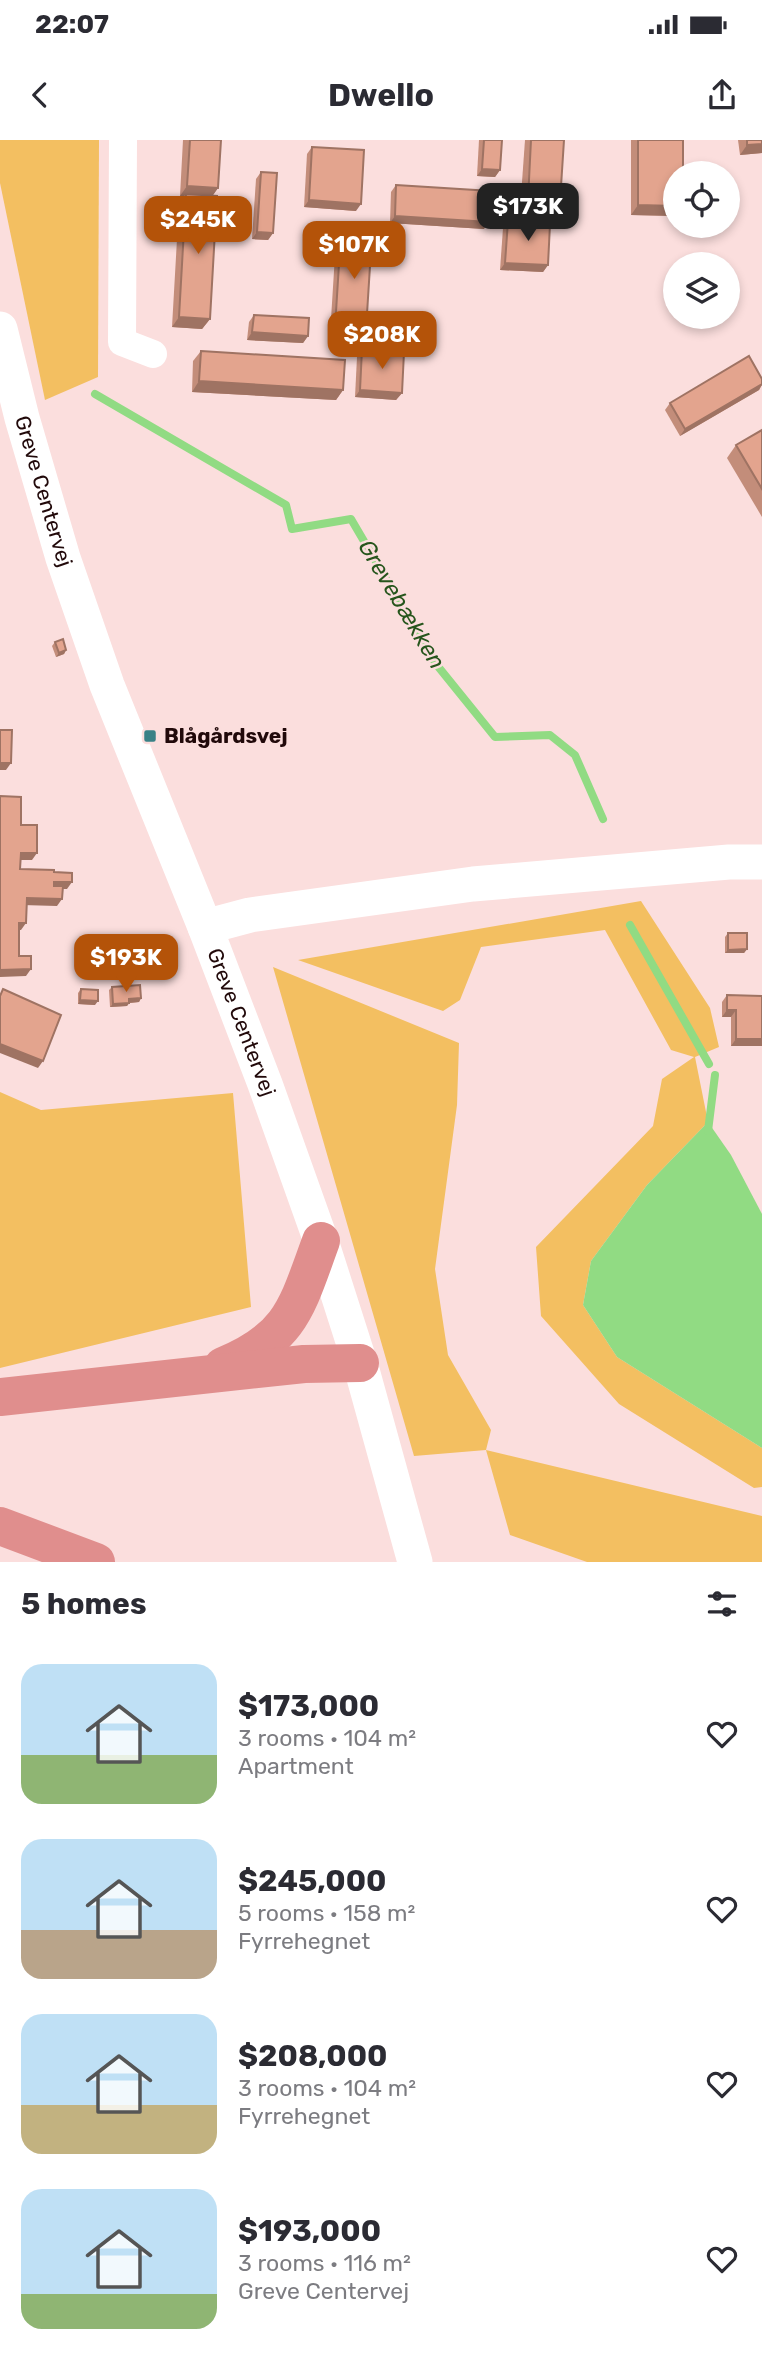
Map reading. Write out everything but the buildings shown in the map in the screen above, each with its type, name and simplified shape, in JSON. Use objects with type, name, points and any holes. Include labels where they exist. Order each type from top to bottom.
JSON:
[{"type":"highway","points":[[198,1376],[247,1357],[278,1334],[296,1308],[321,1241]]},
{"type":"highway","points":[[0,1397],[304,1364],[360,1363]]},
{"type":"highway","points":[[0,1526],[96,1562]]},
{"type":"street","points":[[123,140],[122,342],[153,354]]},
{"type":"street","name":"Greve Centervej","points":[[0,328],[22,418],[63,558],[107,685],[205,927],[321,1241],[360,1363],[415,1562]]},
{"type":"street","points":[[205,927],[250,915],[473,884],[729,862],[762,862]]},
{"type":"shaded area","points":[[0,140],[99,140],[98,377],[45,400],[0,183]]},
{"type":"shaded area","points":[[641,901],[710,1008],[719,1047],[695,1057],[708,1122],[647,1185],[591,1261],[583,1305],[617,1357],[762,1448],[762,1487],[754,1488],[619,1404],[541,1316],[536,1247],[653,1126],[662,1079],[694,1057],[671,1050],[605,930],[481,947],[460,1000],[443,1011],[298,960]]},
{"type":"shaded area","points":[[273,967],[459,1043],[457,1105],[435,1269],[448,1355],[491,1430],[486,1450],[414,1456]]},
{"type":"shaded area","points":[[0,1092],[41,1110],[233,1093],[251,1307],[0,1368]]},
{"type":"shaded area","points":[[708,1122],[731,1155],[762,1214],[762,1448],[617,1357],[583,1305],[591,1261],[647,1185]]},
{"type":"shaded area","points":[[486,1450],[762,1516],[762,1562],[587,1562],[510,1535]]},
{"type":"waterway","name":"Grevebækken","points":[[95,394],[286,505],[292,529],[351,519],[436,664],[495,737],[550,735],[575,755],[603,819]]},
{"type":"waterway","name":"Grevebækken","points":[[630,925],[709,1064]]},
{"type":"waterway","name":"Grevebækken","points":[[708,1131],[715,1075]]},
{"type":"place","name":"Blågårdsvej","points":[[150,736]]}]
